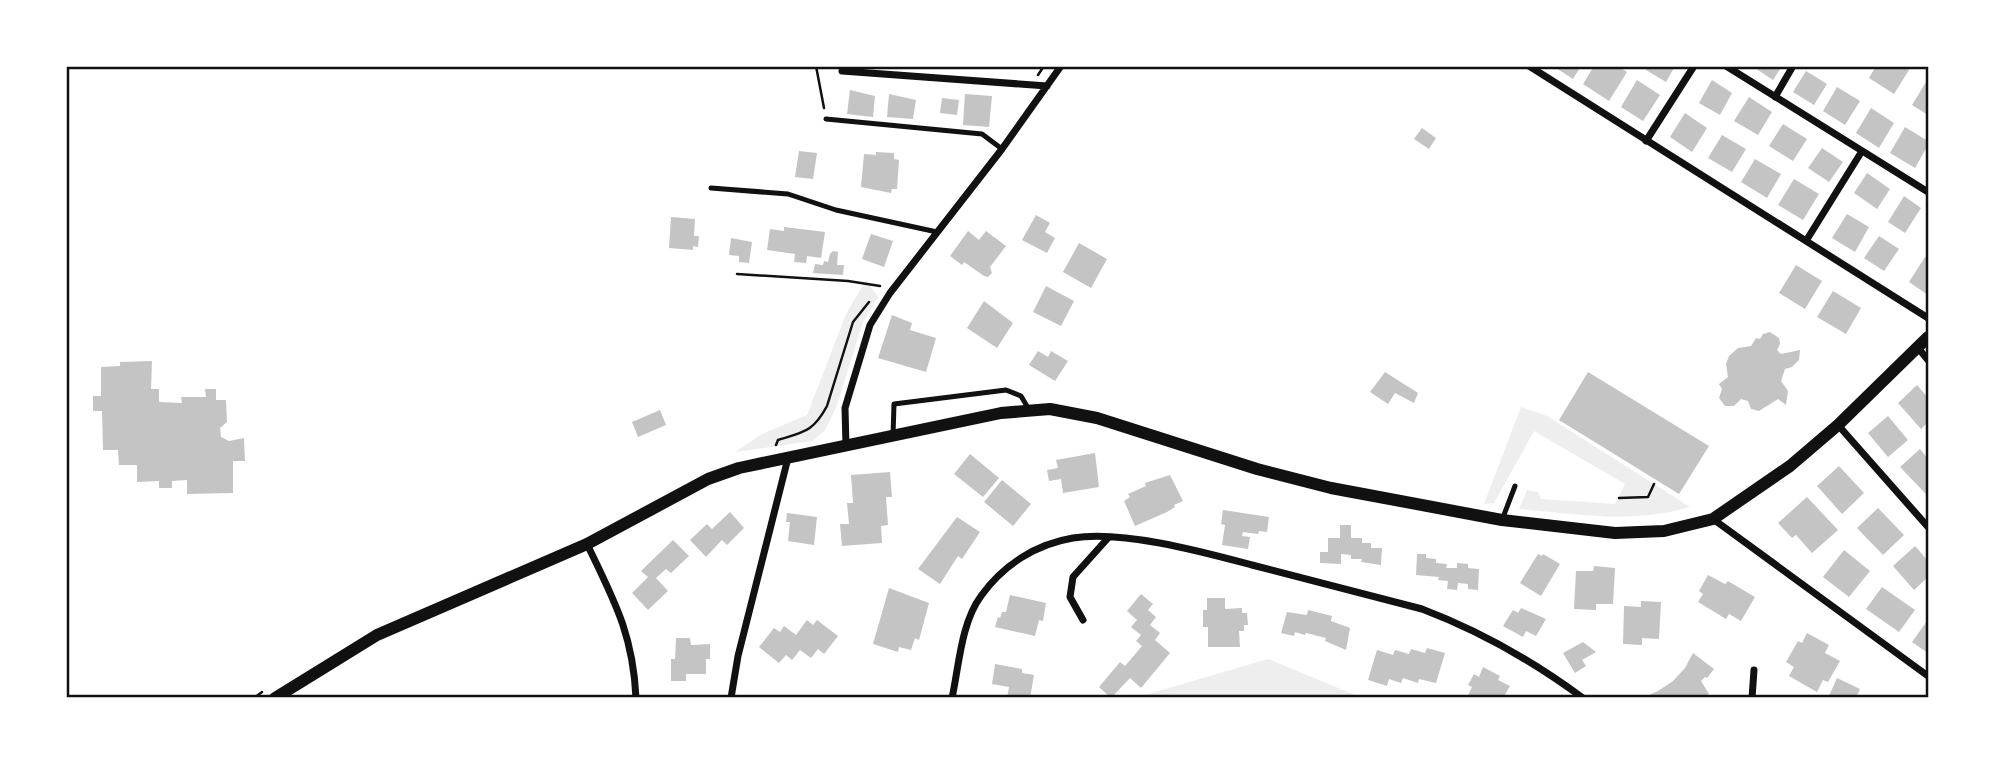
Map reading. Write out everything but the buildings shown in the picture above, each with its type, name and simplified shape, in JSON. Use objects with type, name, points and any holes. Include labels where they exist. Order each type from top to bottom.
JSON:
[{"type":"street","points":[[846,446],[845,408],[870,325],[890,293],[1002,149],[1061,66]]},
{"type":"street","points":[[1528,66],[1928,318]]},
{"type":"street","points":[[1646,141],[1694,66]]},
{"type":"street","points":[[1726,66],[1928,192]]},
{"type":"street","points":[[1774,97],[1793,66]]},
{"type":"street","points":[[842,71],[1047,86]]},
{"type":"street","points":[[1806,241],[1862,151]]},
{"type":"street","points":[[270,694],[377,635],[587,544],[708,479],[739,468],[1001,413],[1050,409],[1097,418],[1257,469],[1319,485],[1502,520],[1615,533],[1664,531],[1713,519],[1790,466],[1838,425],[1928,337]]},
{"type":"street","points":[[1918,348],[1928,360]]},
{"type":"street","points":[[1838,425],[1928,527]]},
{"type":"street","points":[[731,698],[738,656],[788,457]]},
{"type":"street","points":[[1713,519],[1928,676]]},
{"type":"street","points":[[952,698],[967,627],[979,598],[997,576],[1022,556],[1047,544],[1075,537],[1108,538],[1193,550],[1422,609],[1494,641],[1549,673],[1584,698]]},
{"type":"street","points":[[1083,620],[1070,597],[1073,577],[1108,538]]},
{"type":"street","points":[[587,544],[621,614],[630,642],[635,668],[636,698]]},
{"type":"street","points":[[1752,698],[1754,670]]},
{"type":"lane","points":[[826,119],[982,134],[1002,149]]},
{"type":"lane","points":[[711,188],[788,194],[836,210],[937,232]]},
{"type":"lane","points":[[883,287],[890,293]]},
{"type":"lane","points":[[893,436],[894,404],[1006,390],[1021,396],[1029,411]]},
{"type":"lane","points":[[1502,520],[1515,486]]},
{"type":"path","points":[[816,66],[826,119]]},
{"type":"path","points":[[737,275],[848,281],[883,287]]},
{"type":"path","points":[[1619,498],[1648,497],[1654,484]]},
{"type":"path","points":[[254,698],[270,694]]},
{"type":"shaded area","points":[[866,280],[878,297],[863,322],[836,408],[825,430],[813,441],[735,452],[762,434],[807,415],[846,314]]},
{"type":"shaded area","points":[[1521,407],[1547,416],[1690,507],[1626,516],[1519,509],[1527,490],[1538,492],[1541,499],[1615,504],[1625,484],[1534,431],[1494,503],[1484,504]]},
{"type":"shaded area","points":[[1268,659],[1360,697],[1138,697]]}]
